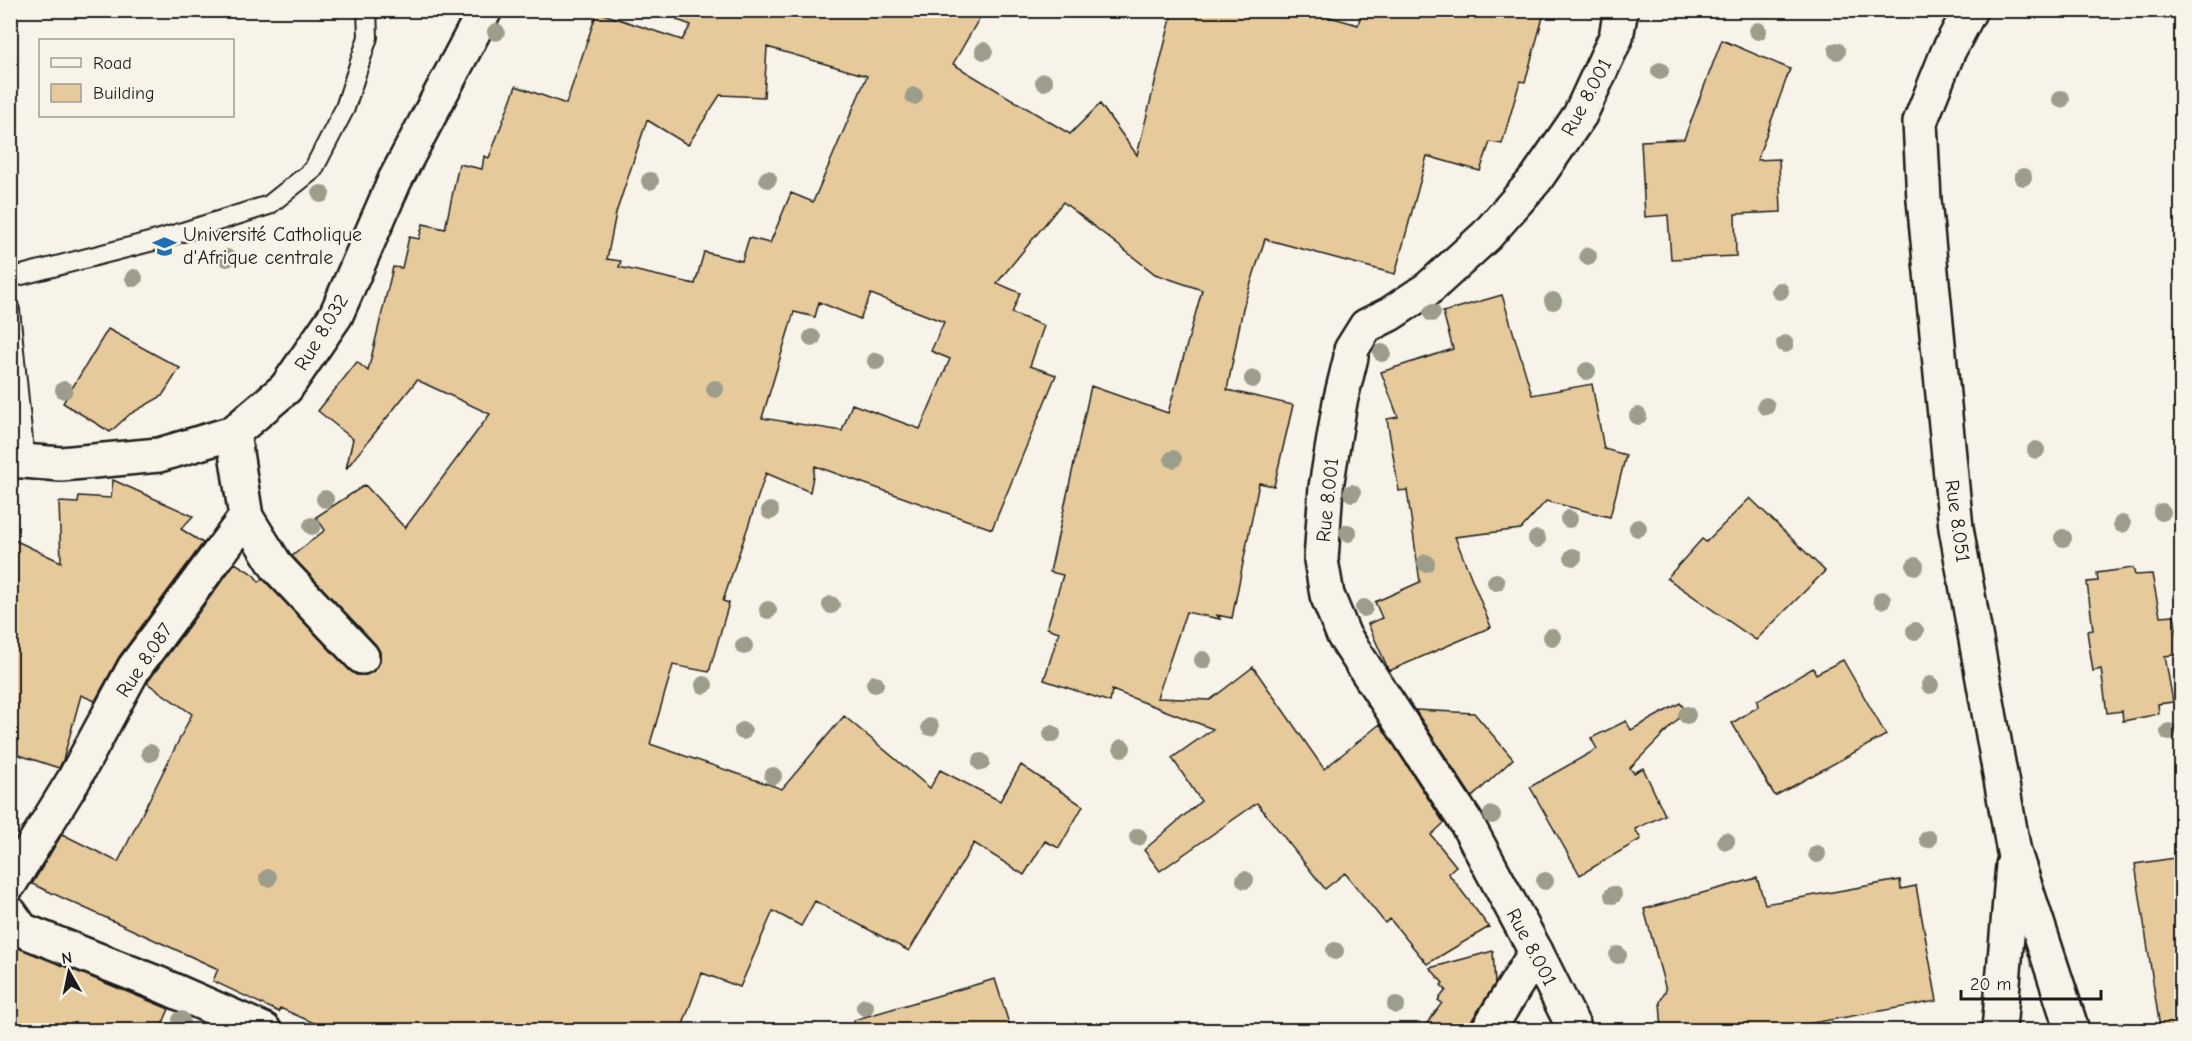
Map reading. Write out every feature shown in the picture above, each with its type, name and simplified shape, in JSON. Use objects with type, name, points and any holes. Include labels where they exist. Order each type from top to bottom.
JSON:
[{"type":"street","name":"Rue 8.032","points":[[18,460],[61,464],[159,455],[232,433],[286,388],[336,315],[395,180],[485,10]]},
{"type":"street","name":"Rue 8.001","points":[[1575,1030],[1466,822],[1344,636],[1327,595],[1321,560],[1326,487],[1351,350],[1366,326],[1390,314],[1429,288],[1486,236],[1536,179],[1580,115],[1616,37],[1621,10]]},
{"type":"street","name":"Rue 8.051","points":[[1970,10],[1948,52],[1920,122],[1925,212],[1956,528],[2014,852],[2072,1030]]},
{"type":"street","points":[[232,433],[246,517],[278,567],[362,657]]},
{"type":"street","name":"Rue 8.087","points":[[10,883],[73,781],[134,668],[246,517]]},
{"type":"street","points":[[1998,1030],[2014,852]]},
{"type":"street","points":[[10,913],[22,930],[159,984],[264,1030]]},
{"type":"street","points":[[1488,1030],[1536,952]]},
{"type":"lane","points":[[10,278],[157,240],[269,205],[313,170],[345,108],[368,37],[367,10]]},
{"type":"lane","points":[[10,310],[18,460]]},
{"type":"building","points":[[679,10],[984,10],[953,64],[1070,134],[1100,104],[1137,155],[1173,10],[1306,10],[1358,25],[1362,10],[1545,10],[1525,82],[1520,81],[1502,144],[1490,142],[1480,171],[1427,156],[1395,274],[1265,239],[1243,308],[1227,390],[1293,405],[1274,486],[1259,483],[1232,618],[1217,615],[1220,619],[1186,612],[1157,698],[1210,700],[1253,667],[1324,769],[1380,724],[1444,823],[1431,835],[1456,866],[1448,873],[1489,927],[1427,964],[1390,919],[1385,923],[1345,873],[1325,889],[1257,803],[1160,871],[1144,850],[1201,801],[1172,758],[1213,729],[1112,690],[1110,702],[1044,680],[1059,632],[1047,628],[1063,575],[1050,572],[1091,386],[1168,413],[1202,290],[1155,274],[1063,202],[997,283],[1020,293],[1012,313],[1044,326],[1030,366],[1056,375],[992,529],[815,466],[810,492],[766,473],[723,601],[729,603],[709,672],[673,665],[650,744],[782,789],[844,716],[930,788],[940,770],[1000,801],[1021,765],[1083,806],[1059,848],[1045,841],[1024,875],[974,843],[909,951],[815,901],[801,926],[773,911],[740,987],[702,973],[681,1030],[330,1030],[280,1008],[279,1012],[213,981],[218,969],[32,884],[62,834],[118,862],[192,714],[147,683],[235,563],[253,574],[259,582],[263,579],[349,670],[356,675],[366,675],[375,670],[380,662],[380,652],[376,645],[292,556],[325,530],[316,517],[365,485],[405,528],[490,414],[417,380],[346,469],[353,439],[318,411],[357,362],[368,371],[393,267],[402,268],[409,237],[419,239],[423,224],[445,229],[459,164],[482,169],[484,156],[489,158],[516,86],[566,104],[597,12],[682,40],[691,25],[677,20]],"holes":[[[767,47],[867,76],[813,202],[791,193],[770,243],[749,238],[742,261],[704,252],[695,284],[619,267],[621,261],[607,259],[616,213],[647,120],[688,145],[720,95],[764,97]],[[871,294],[944,322],[931,351],[950,359],[920,429],[852,404],[842,431],[762,418],[794,312],[815,317],[819,302],[860,319]]]},
{"type":"building","points":[[1722,40],[1790,69],[1757,160],[1779,159],[1781,212],[1735,214],[1736,256],[1671,259],[1668,215],[1645,217],[1641,141],[1684,139]]},
{"type":"building","points":[[1502,295],[1532,395],[1592,384],[1604,449],[1626,455],[1610,517],[1546,501],[1521,529],[1455,537],[1491,627],[1389,671],[1368,624],[1382,618],[1375,602],[1420,582],[1407,490],[1399,491],[1387,419],[1398,417],[1381,372],[1453,349],[1443,312]]},
{"type":"building","points":[[108,329],[180,368],[162,396],[130,414],[110,432],[63,403]]},
{"type":"building","points":[[113,480],[193,516],[181,529],[203,543],[119,657],[95,701],[81,695],[59,768],[10,752],[10,538],[61,562],[59,502],[78,503],[79,496],[111,498]]},
{"type":"building","points":[[1750,498],[1825,571],[1756,640],[1667,578],[1702,539],[1706,542]]},
{"type":"building","points":[[2133,568],[2135,575],[2152,574],[2160,616],[2174,615],[2180,654],[2165,656],[2173,702],[2158,704],[2159,714],[2123,721],[2122,711],[2107,713],[2101,669],[2093,671],[2087,631],[2093,630],[2087,582],[2098,581],[2097,573]]},
{"type":"building","points":[[1843,660],[1886,735],[1775,796],[1732,723],[1758,707],[1757,701],[1813,668],[1816,674]]},
{"type":"building","points":[[1680,703],[1686,711],[1630,768],[1634,773],[1643,768],[1665,815],[1635,829],[1641,839],[1580,875],[1530,787],[1597,749],[1591,738],[1626,721],[1631,730]]},
{"type":"building","points":[[1415,710],[1474,713],[1513,759],[1472,797]]},
{"type":"building","points":[[2181,857],[2181,1026],[2160,1028],[2135,864]]},
{"type":"building","points":[[1757,878],[1765,904],[1900,880],[1901,889],[1916,886],[1937,1001],[1773,1030],[1662,1030],[1660,1002],[1666,990],[1644,909]]},
{"type":"building","points":[[10,944],[169,1009],[160,1030],[10,1030]]},
{"type":"building","points":[[1493,951],[1495,984],[1472,1020],[1469,1030],[1422,1030],[1442,1003],[1438,1000],[1446,990],[1430,968]]},
{"type":"building","points":[[995,979],[1011,1030],[855,1030],[854,1020]]},
{"type":"place","name":"Université Catholique d'Afrique centrale","points":[[165,246]]}]
